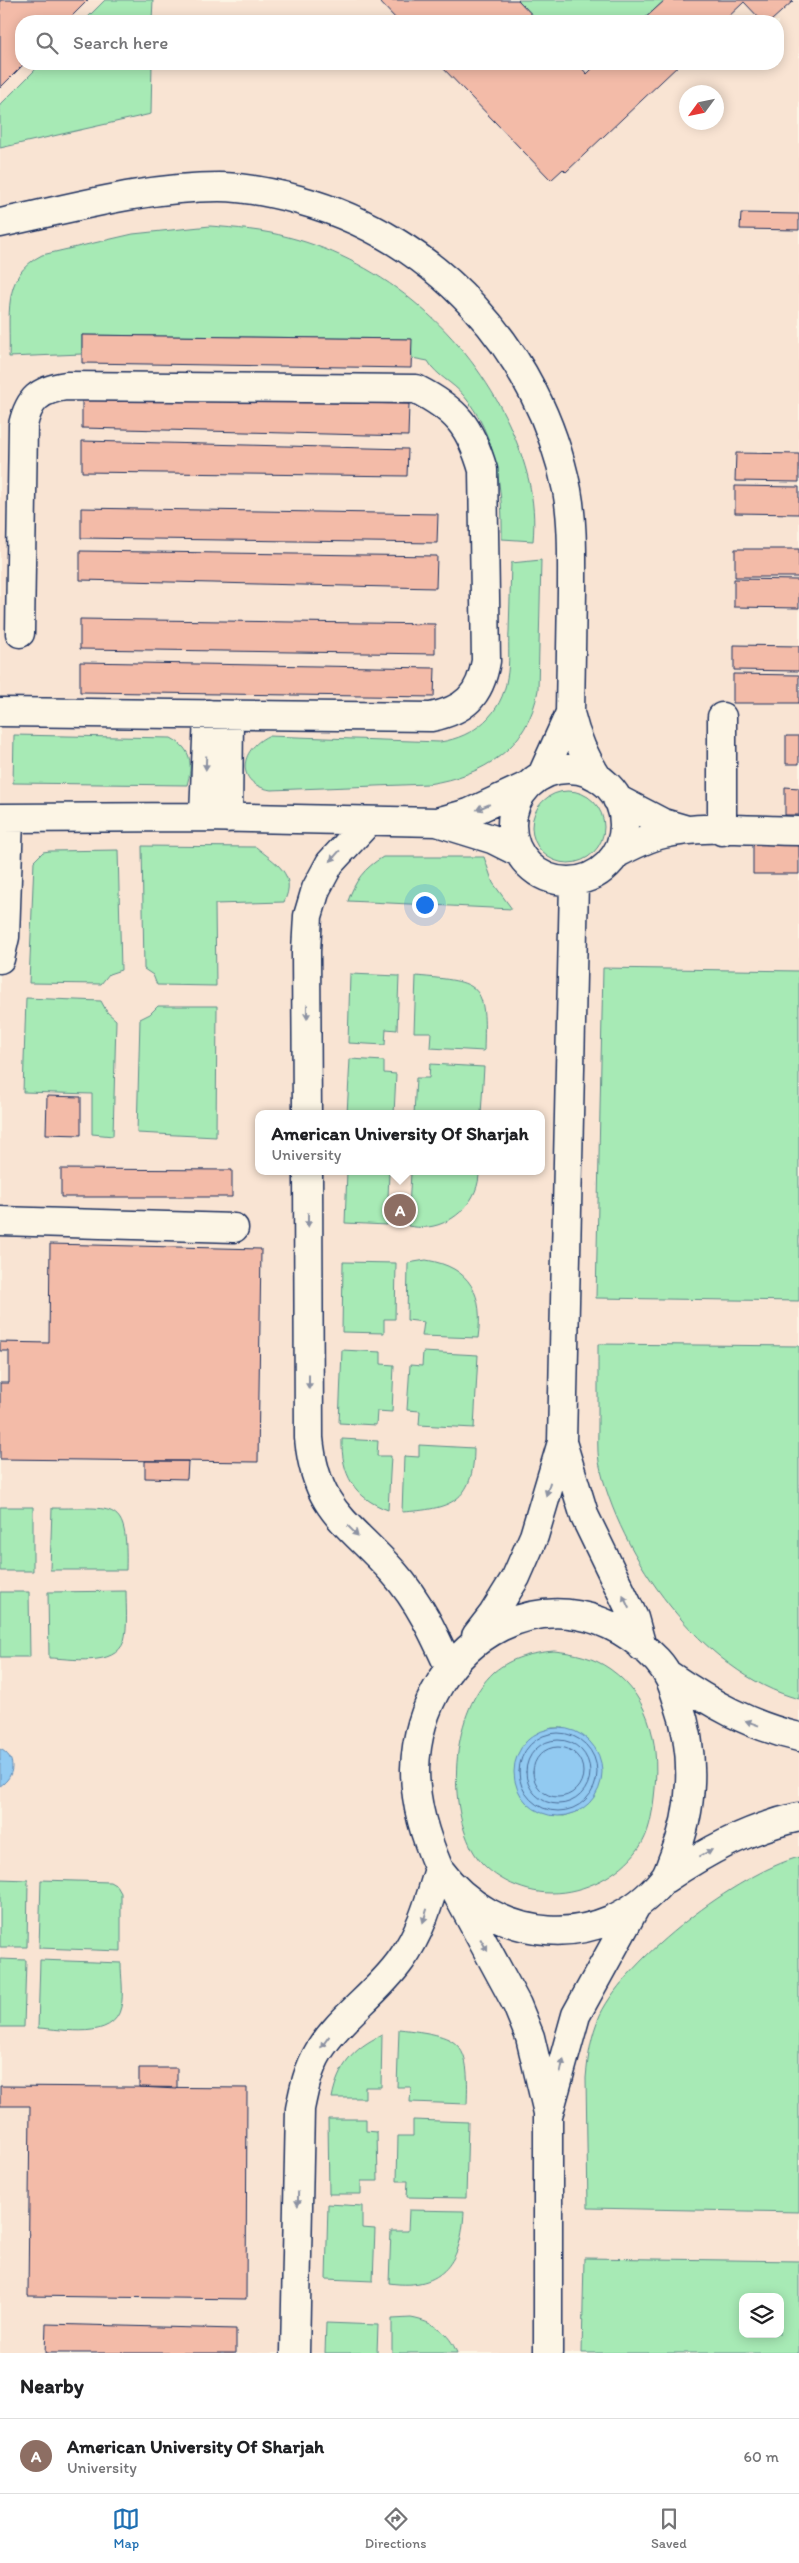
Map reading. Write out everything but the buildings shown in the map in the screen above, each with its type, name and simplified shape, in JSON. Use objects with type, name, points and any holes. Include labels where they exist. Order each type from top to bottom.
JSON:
[{"type":"street","points":[[0,223],[117,197],[170,188],[222,187],[275,194],[326,208],[375,229],[420,257],[460,291],[496,330],[525,374],[544,412],[558,452],[567,493],[572,548],[570,713],[576,736],[585,758],[598,778],[617,799],[663,823],[687,830]]},
{"type":"street","points":[[0,712],[431,717],[463,706],[475,694],[483,678],[486,662],[483,470],[475,444],[460,420],[440,402],[416,389],[66,386],[50,388],[36,397],[26,410],[23,425],[20,633]]},
{"type":"street","points":[[518,852],[512,825],[514,811],[535,781],[570,713]]},
{"type":"street","points":[[216,817],[219,715]]},
{"type":"street","points":[[722,717],[722,831]]},
{"type":"street","points":[[438,822],[469,813],[556,770],[570,769],[598,778]]},
{"type":"street","points":[[0,959],[5,937],[4,818],[216,817],[438,822],[492,839],[518,852],[529,865],[544,875],[574,882],[592,876],[606,867],[616,854],[623,836],[623,817],[617,799]]},
{"type":"street","points":[[307,1110],[306,951],[308,916],[316,889],[330,863],[370,821]]},
{"type":"street","points":[[616,854],[638,842],[687,830],[799,831]]},
{"type":"street","points":[[548,2353],[548,2113],[530,2037],[517,2005],[446,1878],[423,1828],[417,1802],[415,1767],[420,1733],[432,1699],[458,1659],[493,1614],[516,1576],[534,1536],[562,1442],[574,882]]},
{"type":"street","points":[[308,1175],[309,1438],[314,1476],[332,1509],[395,1573],[458,1659]]},
{"type":"street","points":[[0,1222],[234,1228]]},
{"type":"street","points":[[562,1442],[585,1517],[634,1618],[642,1647]]},
{"type":"street","points":[[458,1659],[492,1630],[522,1618],[553,1613],[586,1617],[616,1629],[642,1647],[669,1675],[703,1699],[740,1718],[799,1737]]},
{"type":"street","points":[[665,1879],[680,1842],[689,1803],[691,1764],[686,1724],[669,1675]]},
{"type":"street","points":[[446,1878],[484,1912],[521,1928],[561,1932],[601,1924],[636,1906],[665,1879],[702,1854],[742,1835],[799,1817]]},
{"type":"street","points":[[295,2353],[300,2109],[306,2080],[318,2053],[336,2028],[387,1978],[412,1945],[446,1878]]},
{"type":"street","points":[[548,2113],[556,2094],[564,2055],[576,2015],[636,1906]]},
{"type":"shaded area","points":[[0,0],[799,0],[799,2353],[0,2353]]},
{"type":"green space","points":[[105,0],[153,0],[152,15],[90,15]]},
{"type":"green space","points":[[518,0],[665,0],[649,15],[532,15]]},
{"type":"green space","points":[[35,70],[152,70],[151,114],[0,148],[0,105]]},
{"type":"green space","points":[[210,226],[288,237],[324,249],[358,264],[389,283],[419,306],[446,332],[470,360],[491,391],[515,438],[532,496],[533,541],[502,539],[499,482],[484,427],[460,391],[435,371],[428,361],[412,358],[411,339],[82,335],[82,354],[9,357],[9,313],[10,299],[14,286],[19,274],[42,255],[133,234]]},
{"type":"green space","points":[[541,560],[538,690],[533,711],[524,728],[514,743],[500,756],[485,766],[467,774],[428,784],[271,790],[259,787],[251,781],[245,766],[247,758],[251,749],[268,736],[440,742],[464,735],[475,729],[493,713],[504,691],[507,678],[511,563]]},
{"type":"green space","points":[[14,735],[171,738],[178,742],[187,752],[190,770],[187,785],[13,783]]},
{"type":"green space","points":[[568,791],[582,794],[594,801],[601,813],[604,827],[601,841],[594,853],[582,860],[568,863],[554,860],[542,853],[535,841],[532,827],[535,813],[542,801],[554,794]]},
{"type":"green space","points":[[142,846],[256,847],[277,864],[286,877],[288,892],[284,902],[215,904],[216,986],[157,985],[153,975],[144,969]]},
{"type":"green space","points":[[118,850],[121,970],[109,974],[101,984],[29,983],[34,861],[43,852],[50,851]]},
{"type":"green space","points":[[383,857],[484,857],[493,883],[512,909],[348,901],[361,876],[370,866]]},
{"type":"green space","points":[[603,968],[799,971],[799,1301],[596,1298]]},
{"type":"green space","points":[[350,974],[399,976],[397,1030],[386,1029],[385,1045],[348,1043]]},
{"type":"green space","points":[[416,976],[455,981],[467,984],[476,990],[484,1011],[484,1051],[430,1048],[431,1032],[414,1032]]},
{"type":"green space","points":[[26,998],[101,1001],[107,1012],[116,1020],[113,1136],[92,1134],[92,1094],[23,1092]]},
{"type":"green space","points":[[158,1006],[217,1006],[216,1137],[137,1133],[140,1019],[150,1014]]},
{"type":"green space","points":[[350,1059],[384,1061],[384,1073],[396,1074],[394,1110],[347,1110]]},
{"type":"green space","points":[[430,1064],[484,1067],[481,1110],[414,1110],[416,1078],[429,1078]]},
{"type":"green space","points":[[347,1175],[389,1175],[387,1225],[345,1223]]},
{"type":"green space","points":[[411,1175],[479,1175],[475,1191],[470,1200],[464,1208],[448,1221],[428,1227],[408,1226]]},
{"type":"green space","points":[[426,1260],[454,1269],[464,1276],[471,1286],[479,1309],[478,1338],[422,1336],[424,1322],[407,1320],[408,1263]]},
{"type":"green space","points":[[343,1262],[396,1263],[395,1319],[384,1319],[384,1333],[342,1332]]},
{"type":"green space","points":[[598,1344],[799,1346],[799,1699],[764,1685],[730,1665],[699,1638],[670,1606],[645,1571],[625,1535],[609,1498],[599,1462]]},
{"type":"green space","points":[[342,1350],[381,1352],[381,1364],[394,1365],[392,1412],[377,1411],[376,1425],[339,1423]]},
{"type":"green space","points":[[423,1352],[478,1355],[474,1428],[419,1425],[420,1411],[407,1410],[410,1365],[422,1366]]},
{"type":"green space","points":[[342,1439],[378,1441],[377,1456],[391,1456],[388,1510],[366,1499],[352,1483],[344,1463]]},
{"type":"green space","points":[[419,1445],[474,1448],[473,1466],[464,1491],[456,1499],[446,1505],[434,1508],[402,1512],[404,1456],[419,1457]]},
{"type":"green space","points":[[0,1507],[33,1507],[33,1571],[0,1571]]},
{"type":"green space","points":[[52,1508],[90,1508],[113,1512],[120,1519],[124,1530],[126,1570],[50,1570]]},
{"type":"green space","points":[[126,1591],[126,1629],[124,1641],[119,1649],[111,1655],[91,1660],[49,1658],[48,1592]]},
{"type":"green space","points":[[0,1592],[29,1592],[30,1657],[0,1657]]},
{"type":"green space","points":[[554,1651],[576,1654],[604,1665],[624,1681],[636,1695],[644,1710],[654,1744],[656,1780],[648,1831],[631,1858],[612,1874],[600,1881],[576,1890],[551,1893],[528,1890],[506,1881],[478,1859],[464,1829],[456,1781],[462,1732],[469,1709],[480,1689],[494,1672],[508,1663],[522,1657]],"holes":[[[552,1728],[564,1728],[579,1811],[564,1816],[550,1815],[538,1733]]]},
{"type":"green space","points":[[799,1857],[799,2212],[588,2208],[586,2078],[590,2046],[600,2015],[614,1992],[634,1968],[687,1921],[716,1899],[746,1881],[774,1866]]},
{"type":"green space","points":[[0,1879],[28,1880],[27,1947],[0,1947]]},
{"type":"green space","points":[[41,1880],[110,1882],[117,1886],[121,1893],[121,1951],[39,1948]]},
{"type":"green space","points":[[0,1959],[26,1960],[24,2027],[0,2027]]},
{"type":"green space","points":[[40,1960],[121,1963],[122,2002],[116,2018],[109,2025],[86,2031],[38,2028]]},
{"type":"green space","points":[[399,2029],[436,2035],[448,2039],[457,2045],[463,2054],[466,2066],[467,2104],[410,2102],[411,2087],[397,2087]]},
{"type":"green space","points":[[382,2035],[381,2087],[365,2087],[365,2098],[332,2098],[338,2077],[348,2060],[363,2046]]},
{"type":"green space","points":[[328,2119],[366,2119],[366,2131],[377,2132],[378,2181],[361,2181],[361,2194],[329,2194]]},
{"type":"green space","points":[[413,2120],[468,2122],[466,2198],[407,2197],[408,2181],[397,2181],[398,2136],[413,2136]]},
{"type":"green space","points":[[328,2204],[362,2206],[362,2228],[375,2229],[373,2281],[326,2279]]},
{"type":"green space","points":[[409,2210],[464,2211],[459,2244],[454,2257],[436,2277],[424,2282],[408,2284],[389,2283],[391,2231],[408,2231]]},
{"type":"green space","points":[[584,2258],[799,2261],[799,2353],[582,2353]]},
{"type":"green space","points":[[411,2318],[426,2322],[439,2329],[450,2339],[457,2353],[392,2353],[392,2319]]},
{"type":"green space","points":[[326,2323],[378,2325],[377,2353],[325,2353]]},
{"type":"water","points":[[558,1728],[575,1732],[589,1741],[598,1755],[602,1772],[598,1789],[589,1803],[575,1812],[558,1816],[541,1812],[527,1803],[518,1789],[514,1772],[518,1755],[527,1741],[541,1732]]},
{"type":"water","points":[[0,1749],[9,1757],[12,1767],[9,1778],[0,1786]]},
{"type":"place","name":"American University Of Sharjah","points":[[400,1210]]}]
